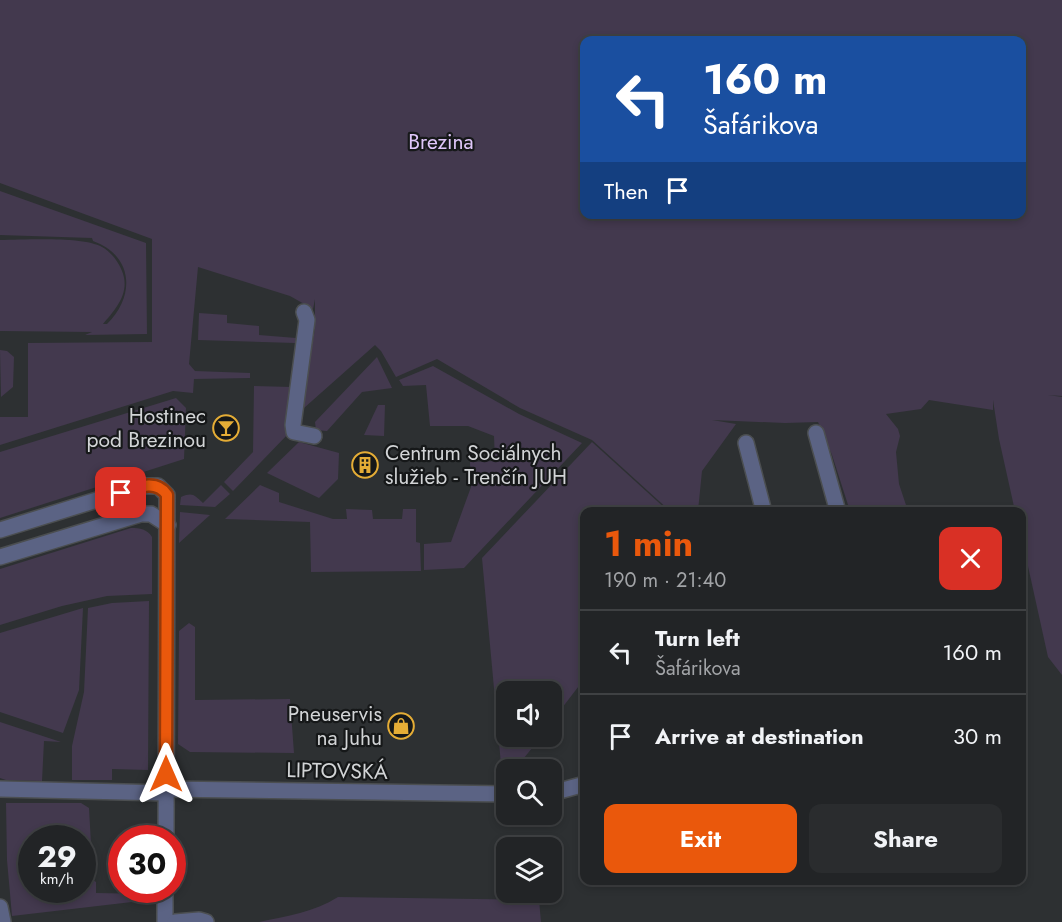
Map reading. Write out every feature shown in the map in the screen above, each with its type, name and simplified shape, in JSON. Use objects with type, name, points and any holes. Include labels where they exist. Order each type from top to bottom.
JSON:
[{"type":"street","points":[[304,312],[307,320],[292,425],[294,432],[314,436]]},
{"type":"street","points":[[816,433],[835,507]]},
{"type":"street","points":[[746,443],[763,507]]},
{"type":"street","points":[[0,530],[149,485],[163,489],[167,495],[166,825]]},
{"type":"street","points":[[0,557],[141,514],[151,514],[168,525]]},
{"type":"street","points":[[562,790],[580,785]]},
{"type":"street","name":"LIPTOVSKÁ","points":[[0,789],[496,794]]},
{"type":"street","points":[[165,903],[165,922]]},
{"type":"street","points":[[0,907],[3,922]]},
{"type":"street","points":[[180,922],[199,920],[206,922]]},
{"type":"green space","name":"Brezina","points":[[0,0],[1062,0],[1062,396],[1048,395],[1062,397],[1062,675],[1048,657],[1026,557],[1026,507],[1014,507],[993,400],[993,410],[929,400],[921,409],[886,414],[898,429],[900,436],[896,452],[899,484],[907,507],[849,507],[832,455],[818,422],[712,420],[736,424],[702,471],[698,507],[666,507],[592,440],[520,408],[437,359],[396,377],[375,345],[304,408],[303,398],[315,329],[315,299],[313,309],[290,296],[198,267],[189,364],[195,371],[250,373],[250,378],[194,379],[193,393],[173,391],[0,445],[0,417],[28,417],[28,343],[152,342],[152,239],[0,183]]},
{"type":"green space","points":[[0,191],[146,243],[147,334],[85,335],[92,332],[0,331],[0,240],[81,241],[108,251],[120,267],[125,287],[120,300],[103,324],[107,324],[123,301],[126,289],[126,277],[123,266],[116,256],[92,238],[0,235]]},
{"type":"green space","points":[[199,313],[227,315],[227,323],[259,326],[259,335],[296,338],[295,343],[198,340]]},
{"type":"green space","points":[[0,350],[7,351],[14,357],[13,387],[1,397]]},
{"type":"green space","points":[[377,357],[392,388],[362,392],[327,431],[316,430],[315,422]]},
{"type":"green space","points":[[433,366],[519,414],[582,443],[464,568],[424,570],[424,544],[451,542],[471,487],[470,462],[495,461],[494,436],[468,426],[430,426],[426,385],[403,386],[399,380]]},
{"type":"green space","points":[[254,386],[292,387],[289,433],[233,491],[224,482],[253,452]]},
{"type":"green space","points":[[176,398],[186,408],[184,459],[0,518],[0,452]]},
{"type":"green space","points":[[378,405],[385,405],[384,436],[364,435]]},
{"type":"green space","points":[[299,442],[339,453],[338,479],[319,498],[267,473]]},
{"type":"green space","points":[[592,442],[664,507],[580,507],[580,685],[562,708],[562,681],[496,681],[496,710],[482,558]]},
{"type":"green space","points":[[221,485],[230,494],[215,507],[180,505],[181,497],[188,495],[195,496],[203,503]]},
{"type":"green space","points":[[260,485],[279,493],[279,502],[333,519],[347,519],[346,509],[372,510],[373,519],[402,519],[403,509],[416,509],[416,542],[420,543],[421,571],[311,572],[310,522],[225,519]]},
{"type":"green space","points":[[180,512],[210,515],[179,543]]},
{"type":"green space","points":[[131,528],[148,532],[152,537],[152,594],[107,596],[62,606],[0,625],[0,569]]},
{"type":"green space","points":[[149,601],[148,770],[112,769],[112,780],[72,780],[72,746],[84,692],[88,608],[112,603]]},
{"type":"green space","points":[[83,608],[79,690],[63,733],[0,712],[0,633]]},
{"type":"green space","points":[[189,623],[195,627],[195,700],[290,699],[294,753],[190,752],[178,744],[179,631]]},
{"type":"green space","points":[[0,722],[61,742],[44,741],[42,781],[0,778]]},
{"type":"green space","points":[[499,747],[533,747],[523,759],[501,759]]},
{"type":"green space","points":[[6,803],[81,803],[89,808],[90,825],[18,825],[18,903],[96,903],[96,893],[108,893],[108,903],[123,903],[12,916],[7,860]]},
{"type":"green space","points":[[338,897],[496,899],[496,903],[539,903],[541,922],[259,922],[310,910]]},
{"type":"place","name":"Hostinec pod Brezinou","points":[[226,428]]},
{"type":"place","name":"Centrum Sociálnych služieb - Trenčín JUH","points":[[365,465]]},
{"type":"place","name":"Pneuservis na Juhu","points":[[401,726]]},
{"type":"route","points":[[121,493],[149,485],[158,486],[167,495],[166,774]]}]
